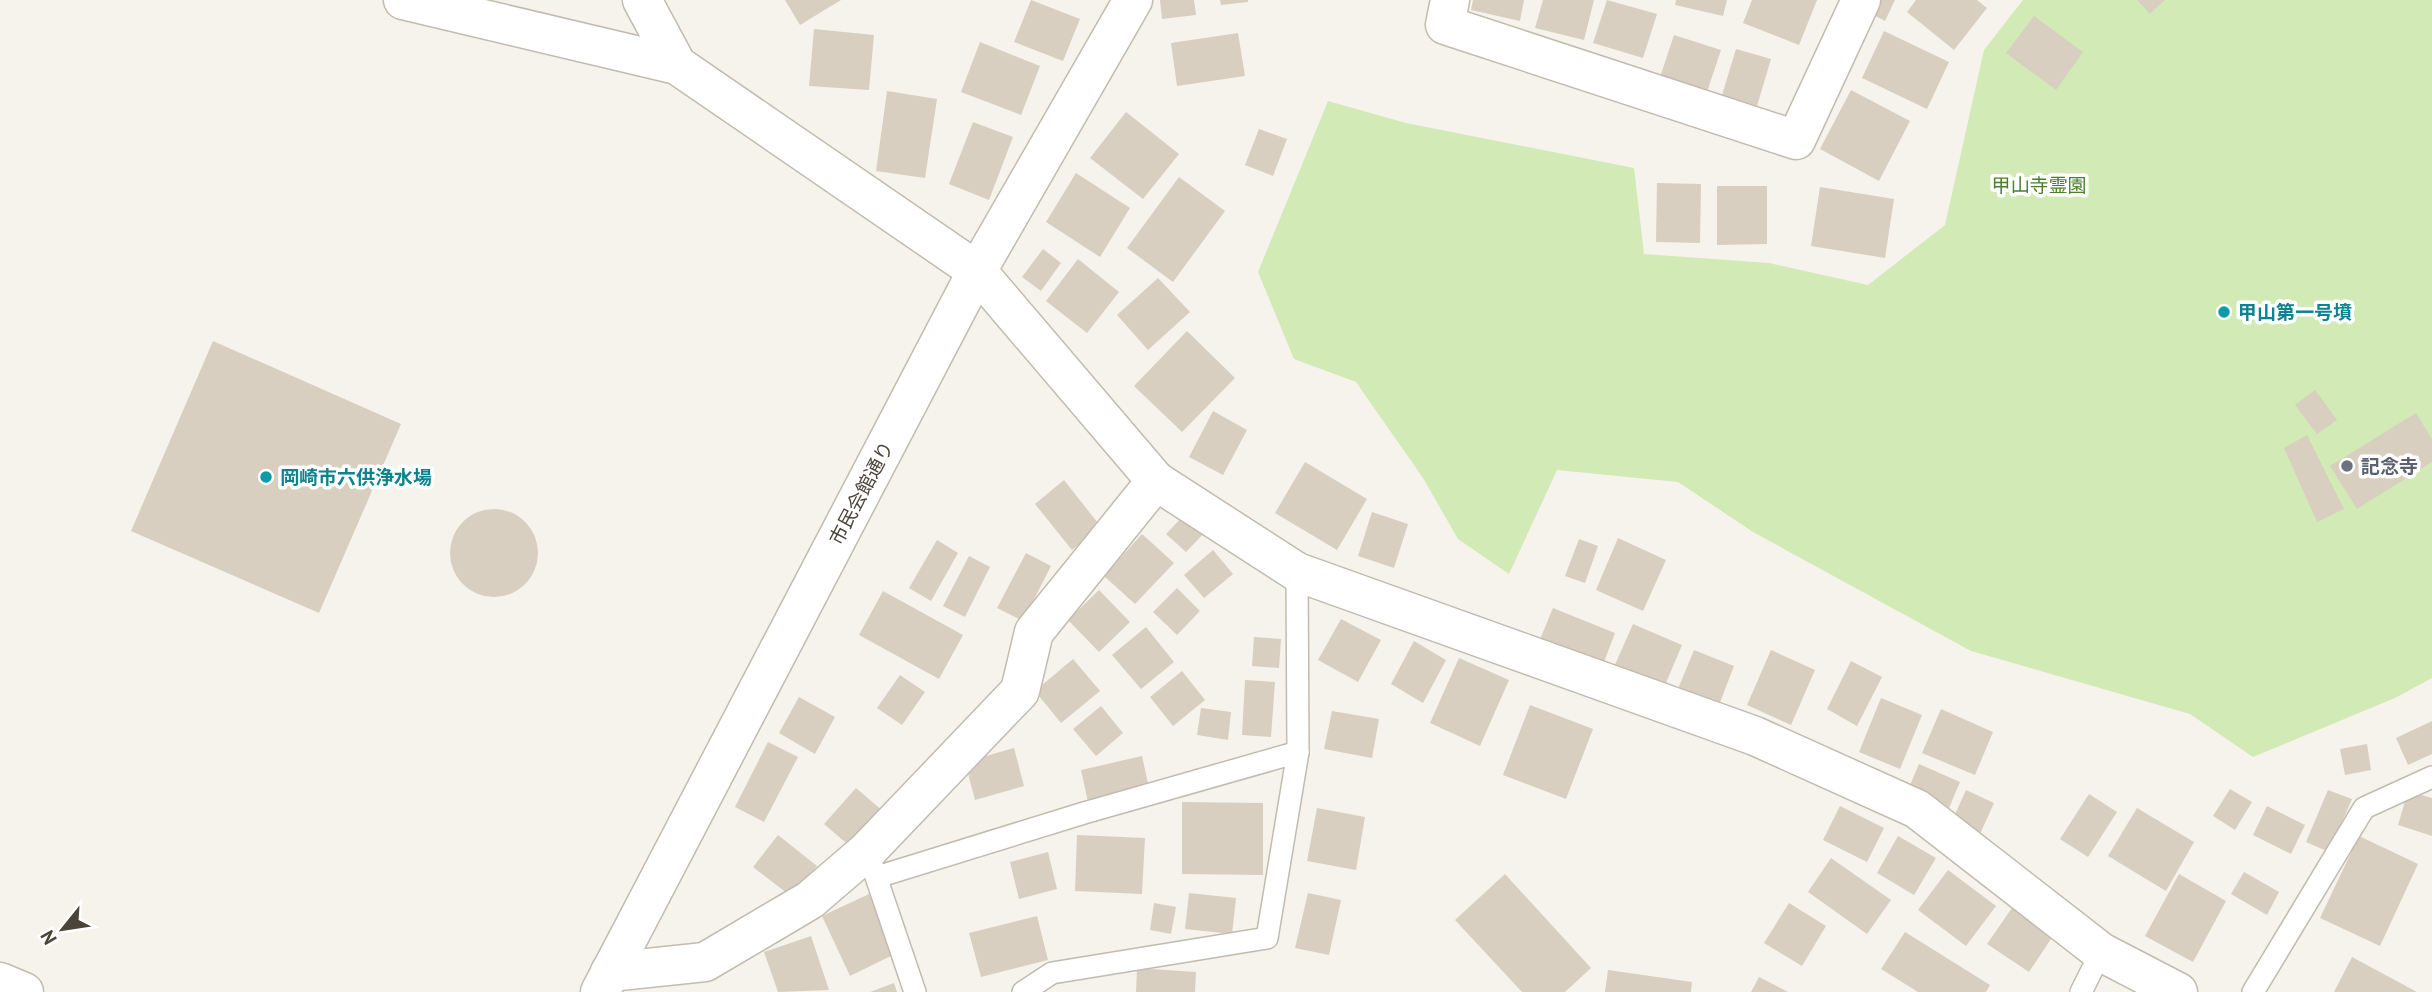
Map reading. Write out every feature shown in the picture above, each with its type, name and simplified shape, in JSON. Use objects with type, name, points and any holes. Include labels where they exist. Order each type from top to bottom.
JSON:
[{"type":"street","points":[[403,0],[677,65],[978,271],[1156,481],[1297,572],[1755,736],[1917,809],[2101,952],[2178,992]]},
{"type":"street","points":[[642,0],[677,65]]},
{"type":"street","name":"市民会館通り","points":[[605,982],[978,271],[1133,0]]},
{"type":"street","points":[[1450,0],[1445,25],[1796,140],[1861,0]]},
{"type":"street","points":[[605,982],[705,962],[872,864],[1020,691],[1034,632],[1156,481]]},
{"type":"street","points":[[0,982],[24,992]]},
{"type":"lane","points":[[1023,992],[1052,973],[1267,938],[1298,752],[1297,572]]},
{"type":"lane","points":[[915,992],[872,864],[1084,813],[1298,752]]},
{"type":"lane","points":[[2253,992],[2364,808],[2432,777]]},
{"type":"lane","points":[[2081,992],[2101,952]]},
{"type":"green space","name":"甲山寺霊園","points":[[2023,0],[2432,0],[2432,678],[2395,698],[2253,757],[2190,714],[1971,651],[1753,532],[1678,482],[1557,470],[1509,574],[1458,539],[1423,478],[1356,382],[1294,359],[1258,272],[1328,101],[1406,123],[1634,168],[1644,254],[1769,263],[1868,285],[1945,225],[1984,50]]},
{"type":"building","points":[[785,0],[841,0],[800,25]]},
{"type":"building","points":[[1031,0],[1080,19],[1063,61],[1014,42]]},
{"type":"building","points":[[1160,0],[1194,0],[1196,15],[1162,19]]},
{"type":"building","points":[[1220,0],[1248,0],[1248,2],[1221,5]]},
{"type":"building","points":[[1473,0],[1524,0],[1520,21],[1471,10]]},
{"type":"building","points":[[1543,0],[1594,0],[1584,40],[1535,28]]},
{"type":"building","points":[[1607,0],[1657,14],[1643,58],[1593,43]]},
{"type":"building","points":[[1676,0],[1727,0],[1723,16],[1675,5]]},
{"type":"building","points":[[1752,0],[1817,0],[1799,45],[1743,23]]},
{"type":"building","points":[[1874,0],[1895,0],[1885,21],[1868,12]]},
{"type":"building","points":[[1916,0],[1977,0],[1987,8],[1954,50],[1907,12]]},
{"type":"building","points":[[2137,0],[2165,0],[2150,14]]},
{"type":"building","points":[[2034,16],[2083,52],[2056,90],[2006,53]]},
{"type":"building","points":[[814,29],[874,35],[869,90],[809,86]]},
{"type":"building","points":[[1884,31],[1949,62],[1927,109],[1862,78]]},
{"type":"building","points":[[1238,33],[1245,76],[1177,86],[1171,43]]},
{"type":"building","points":[[1674,35],[1721,50],[1707,92],[1660,77]]},
{"type":"building","points":[[980,42],[1040,66],[1021,115],[961,92]]},
{"type":"building","points":[[1736,49],[1771,59],[1757,106],[1722,95]]},
{"type":"building","points":[[1851,90],[1910,121],[1879,181],[1820,149]]},
{"type":"building","points":[[887,91],[937,99],[925,178],[876,171]]},
{"type":"building","points":[[1126,112],[1179,154],[1143,199],[1090,158]]},
{"type":"building","points":[[973,122],[1013,137],[989,200],[949,184]]},
{"type":"building","points":[[1259,129],[1287,139],[1273,176],[1245,165]]},
{"type":"building","points":[[1076,173],[1130,208],[1100,257],[1046,222]]},
{"type":"building","points":[[1179,177],[1225,211],[1173,282],[1127,248]]},
{"type":"building","points":[[1657,183],[1701,184],[1700,243],[1656,242]]},
{"type":"building","points":[[1717,186],[1767,186],[1767,244],[1717,245]]},
{"type":"building","points":[[1820,187],[1894,199],[1885,258],[1811,246]]},
{"type":"building","points":[[1043,249],[1061,263],[1041,291],[1022,277]]},
{"type":"building","points":[[1078,259],[1119,292],[1087,333],[1046,301]]},
{"type":"building","points":[[1158,278],[1190,312],[1148,350],[1117,315]]},
{"type":"building","points":[[1187,331],[1235,378],[1182,432],[1134,386]]},
{"type":"building","name":"岡崎市六供浄水場","points":[[213,341],[401,424],[319,613],[131,531]]},
{"type":"building","points":[[2315,390],[2337,420],[2317,434],[2295,405]]},
{"type":"building","points":[[1213,411],[1247,430],[1223,475],[1189,457]]},
{"type":"building","points":[[2416,413],[2432,439],[2432,462],[2357,509],[2330,466]]},
{"type":"building","points":[[2307,435],[2344,509],[2317,522],[2284,448]]},
{"type":"building","points":[[1305,462],[1367,499],[1337,550],[1275,513]]},
{"type":"building","points":[[1064,480],[1101,527],[1072,550],[1035,504]]},
{"type":"building","points":[[494,509],[519,516],[531,528],[538,553],[531,578],[519,590],[494,597],[469,590],[457,578],[450,553],[457,528],[469,516]]},
{"type":"building","points":[[1189,510],[1208,529],[1186,552],[1166,534]]},
{"type":"building","points":[[1372,512],[1408,524],[1394,568],[1358,556]]},
{"type":"building","points":[[1142,534],[1174,563],[1135,604],[1104,576]]},
{"type":"building","points":[[1618,538],[1666,560],[1643,611],[1596,590]]},
{"type":"building","points":[[1579,539],[1598,546],[1585,583],[1565,576]]},
{"type":"building","points":[[937,540],[958,553],[931,601],[909,588]]},
{"type":"building","points":[[1213,550],[1233,574],[1204,598],[1184,575]]},
{"type":"building","points":[[1026,553],[1051,566],[1023,621],[997,608]]},
{"type":"building","points":[[969,556],[990,567],[965,617],[943,606]]},
{"type":"building","points":[[1177,588],[1200,611],[1177,635],[1153,612]]},
{"type":"building","points":[[1099,590],[1130,622],[1099,652],[1068,620]]},
{"type":"building","points":[[883,591],[963,635],[939,679],[859,635]]},
{"type":"building","points":[[1553,608],[1615,633],[1599,675],[1536,649]]},
{"type":"building","points":[[1341,619],[1381,640],[1358,682],[1318,660]]},
{"type":"building","points":[[1633,624],[1682,645],[1660,697],[1610,676]]},
{"type":"building","points":[[1146,627],[1174,662],[1141,689],[1112,655]]},
{"type":"building","points":[[1254,637],[1281,639],[1279,668],[1252,666]]},
{"type":"building","points":[[1414,641],[1446,660],[1423,703],[1391,684]]},
{"type":"building","points":[[1694,650],[1734,666],[1714,718],[1673,701]]},
{"type":"building","points":[[1771,650],[1815,670],[1791,725],[1747,705]]},
{"type":"building","points":[[1459,658],[1509,680],[1480,746],[1430,723]]},
{"type":"building","points":[[1073,659],[1100,691],[1061,723],[1035,691]]},
{"type":"building","points":[[1851,661],[1882,677],[1857,726],[1827,709]]},
{"type":"building","points":[[1182,671],[1205,700],[1173,726],[1150,697]]},
{"type":"building","points":[[900,675],[925,692],[902,725],[877,708]]},
{"type":"building","points":[[1245,680],[1275,682],[1271,737],[1242,735]]},
{"type":"building","points":[[799,697],[835,717],[815,754],[779,733]]},
{"type":"building","points":[[1881,698],[1922,715],[1900,769],[1859,752]]},
{"type":"building","points":[[1530,705],[1593,729],[1566,799],[1503,775]]},
{"type":"building","points":[[1101,706],[1123,733],[1096,756],[1073,729]]},
{"type":"building","points":[[1201,708],[1231,712],[1228,740],[1197,735]]},
{"type":"building","points":[[1941,709],[1993,732],[1975,775],[1922,753]]},
{"type":"building","points":[[1332,711],[1379,719],[1372,758],[1324,749]]},
{"type":"building","points":[[2432,721],[2432,754],[2408,765],[2396,738]]},
{"type":"building","points":[[768,742],[798,757],[764,822],[735,807]]},
{"type":"building","points":[[2367,744],[2371,770],[2345,775],[2340,749]]},
{"type":"building","points":[[1014,748],[1024,786],[975,800],[965,762]]},
{"type":"building","points":[[1142,756],[1149,788],[1088,802],[1081,770]]},
{"type":"building","points":[[1919,764],[1960,782],[1949,808],[1908,790]]},
{"type":"building","points":[[856,788],[884,812],[852,848],[824,824]]},
{"type":"building","points":[[2230,789],[2252,802],[2235,830],[2213,816]]},
{"type":"building","points":[[1966,790],[1994,803],[1980,834],[1952,821]]},
{"type":"building","points":[[2328,790],[2352,799],[2329,852],[2306,842]]},
{"type":"building","points":[[2408,791],[2432,798],[2432,836],[2398,825]]},
{"type":"building","points":[[2089,794],[2117,812],[2088,857],[2060,839]]},
{"type":"building","points":[[1182,802],[1263,803],[1263,875],[1182,874]]},
{"type":"building","points":[[1840,806],[1884,828],[1867,862],[1823,840]]},
{"type":"building","points":[[2267,806],[2305,825],[2291,854],[2253,835]]},
{"type":"building","points":[[1317,808],[1365,817],[1356,870],[1307,861]]},
{"type":"building","points":[[2137,808],[2194,842],[2166,891],[2108,856]]},
{"type":"building","points":[[778,835],[817,866],[792,897],[753,867]]},
{"type":"building","points":[[1077,835],[1145,838],[1142,894],[1075,891]]},
{"type":"building","points":[[1898,836],[1936,858],[1914,895],[1877,873]]},
{"type":"building","points":[[2359,836],[2418,864],[2380,946],[2320,918]]},
{"type":"building","points":[[1048,852],[1057,889],[1019,899],[1010,862]]},
{"type":"building","points":[[1831,858],[1891,900],[1867,934],[1808,892]]},
{"type":"building","points":[[1948,870],[1996,906],[1966,946],[1918,910]]},
{"type":"building","points":[[2244,872],[2279,892],[2267,915],[2231,894]]},
{"type":"building","points":[[1505,874],[1591,968],[1565,992],[1522,992],[1455,920]]},
{"type":"building","points":[[2179,874],[2226,901],[2193,962],[2145,936]]},
{"type":"building","points":[[1189,893],[1236,898],[1232,934],[1185,929]]},
{"type":"building","points":[[1308,893],[1341,900],[1329,955],[1295,948]]},
{"type":"building","points":[[869,894],[897,953],[850,976],[822,916]]},
{"type":"building","points":[[2016,902],[2057,930],[2029,972],[1987,944]]},
{"type":"building","points":[[1154,903],[1176,907],[1171,934],[1150,930]]},
{"type":"building","points":[[1789,903],[1826,926],[1802,966],[1764,943]]},
{"type":"building","points":[[1037,916],[1048,960],[981,977],[969,933]]},
{"type":"building","points":[[1905,932],[1990,985],[1986,992],[1918,992],[1881,969]]},
{"type":"building","points":[[811,936],[829,990],[778,992],[764,952]]},
{"type":"building","points":[[2352,957],[2417,992],[2334,992]]},
{"type":"building","points":[[1137,968],[1196,972],[1195,992],[1136,992]]},
{"type":"building","points":[[1608,970],[1692,982],[1691,992],[1605,992]]},
{"type":"building","points":[[1759,977],[1788,992],[1751,992]]},
{"type":"building","points":[[894,983],[897,992],[870,992]]},
{"type":"place","name":"甲山第一号墳","points":[[2224,312]]},
{"type":"place","name":"記念寺","points":[[2347,466]]},
{"type":"place","name":"岡崎市六供浄水場","points":[[266,477]]}]
